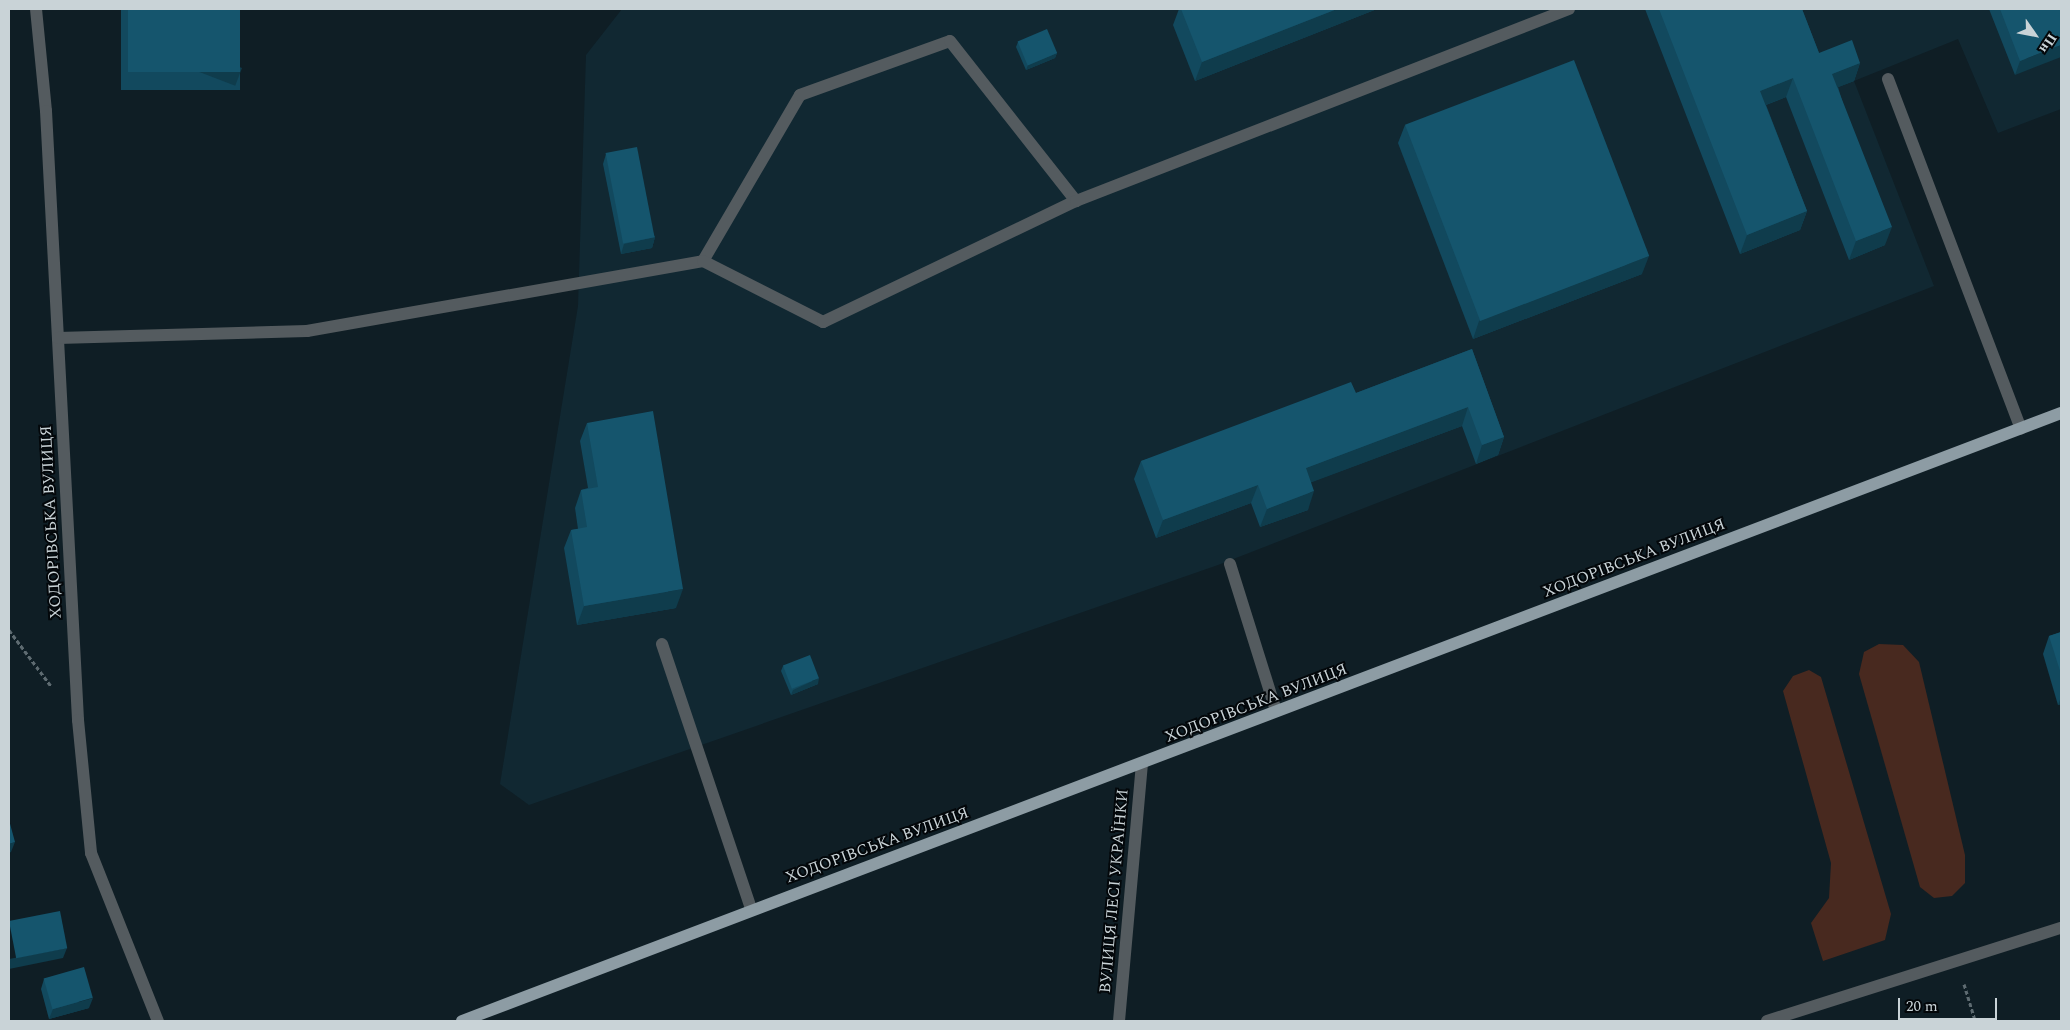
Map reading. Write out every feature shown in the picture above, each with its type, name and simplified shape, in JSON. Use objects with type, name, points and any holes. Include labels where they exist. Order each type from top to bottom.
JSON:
[{"type":"main road","name":"ХОДОРІВСЬКА ВУЛИЦЯ","points":[[462,1021],[2061,413]]},
{"type":"street","name":"ХОДОРІВСЬКА ВУЛИЦЯ","points":[[36,9],[46,111],[78,720],[91,853],[158,1021]]},
{"type":"street","points":[[58,338],[307,332],[703,261],[823,322],[1076,201],[1569,9]]},
{"type":"street","points":[[703,261],[800,95],[950,41],[1076,201]]},
{"type":"street","points":[[1888,79],[2021,429]]},
{"type":"street","points":[[1230,564],[1276,711]]},
{"type":"street","points":[[662,644],[751,910]]},
{"type":"street","name":"ВУЛИЦЯ ЛЕСІ УКРАЇНКИ","points":[[1118,1021],[1142,764]]},
{"type":"street","points":[[1767,1021],[2061,928]]},
{"type":"path","points":[[9,630],[78,720]]},
{"type":"path","points":[[1957,961],[1975,1021]]},
{"type":"shaded area","points":[[622,9],[2061,9],[2061,109],[1998,133],[1958,39],[1854,81],[1934,286],[1218,565],[529,805],[500,784],[578,306],[586,55]]},
{"type":"shaded area","points":[[1879,644],[1903,645],[1919,662],[1965,855],[1965,883],[1952,896],[1934,898],[1920,887],[1859,674],[1864,652]]},
{"type":"shaded area","points":[[1809,670],[1821,677],[1891,914],[1885,940],[1823,961],[1811,923],[1829,898],[1831,863],[1783,691],[1793,676]]},
{"type":"building","points":[[128,9],[240,9],[240,72],[128,72]]},
{"type":"building","points":[[1181,9],[1337,9],[1202,62]]},
{"type":"building","points":[[1659,9],[1802,9],[1819,53],[1852,40],[1860,63],[1832,74],[1892,227],[1856,241],[1793,78],[1760,91],[1807,211],[1747,235]]},
{"type":"building","points":[[2000,9],[2061,9],[2061,45],[2020,61]]},
{"type":"building","points":[[1047,29],[1057,53],[1028,65],[1018,42]]},
{"type":"building","points":[[1574,60],[1649,256],[1480,321],[1405,125]]},
{"type":"building","points":[[637,147],[655,237],[623,243],[606,153]]},
{"type":"building","points":[[1472,349],[1504,437],[1482,445],[1468,407],[1306,468],[1314,491],[1267,509],[1258,485],[1163,520],[1141,461],[1351,382],[1356,393]]},
{"type":"building","points":[[653,411],[683,589],[584,606],[571,530],[587,527],[581,490],[598,487],[587,423]]},
{"type":"building","points":[[2061,632],[2061,674],[2049,636]]},
{"type":"building","points":[[810,655],[819,678],[792,689],[783,665]]},
{"type":"building","points":[[9,820],[15,842],[9,844]]},
{"type":"building","points":[[60,911],[67,948],[16,958],[9,921]]},
{"type":"building","points":[[84,967],[93,998],[52,1009],[44,979]]}]
